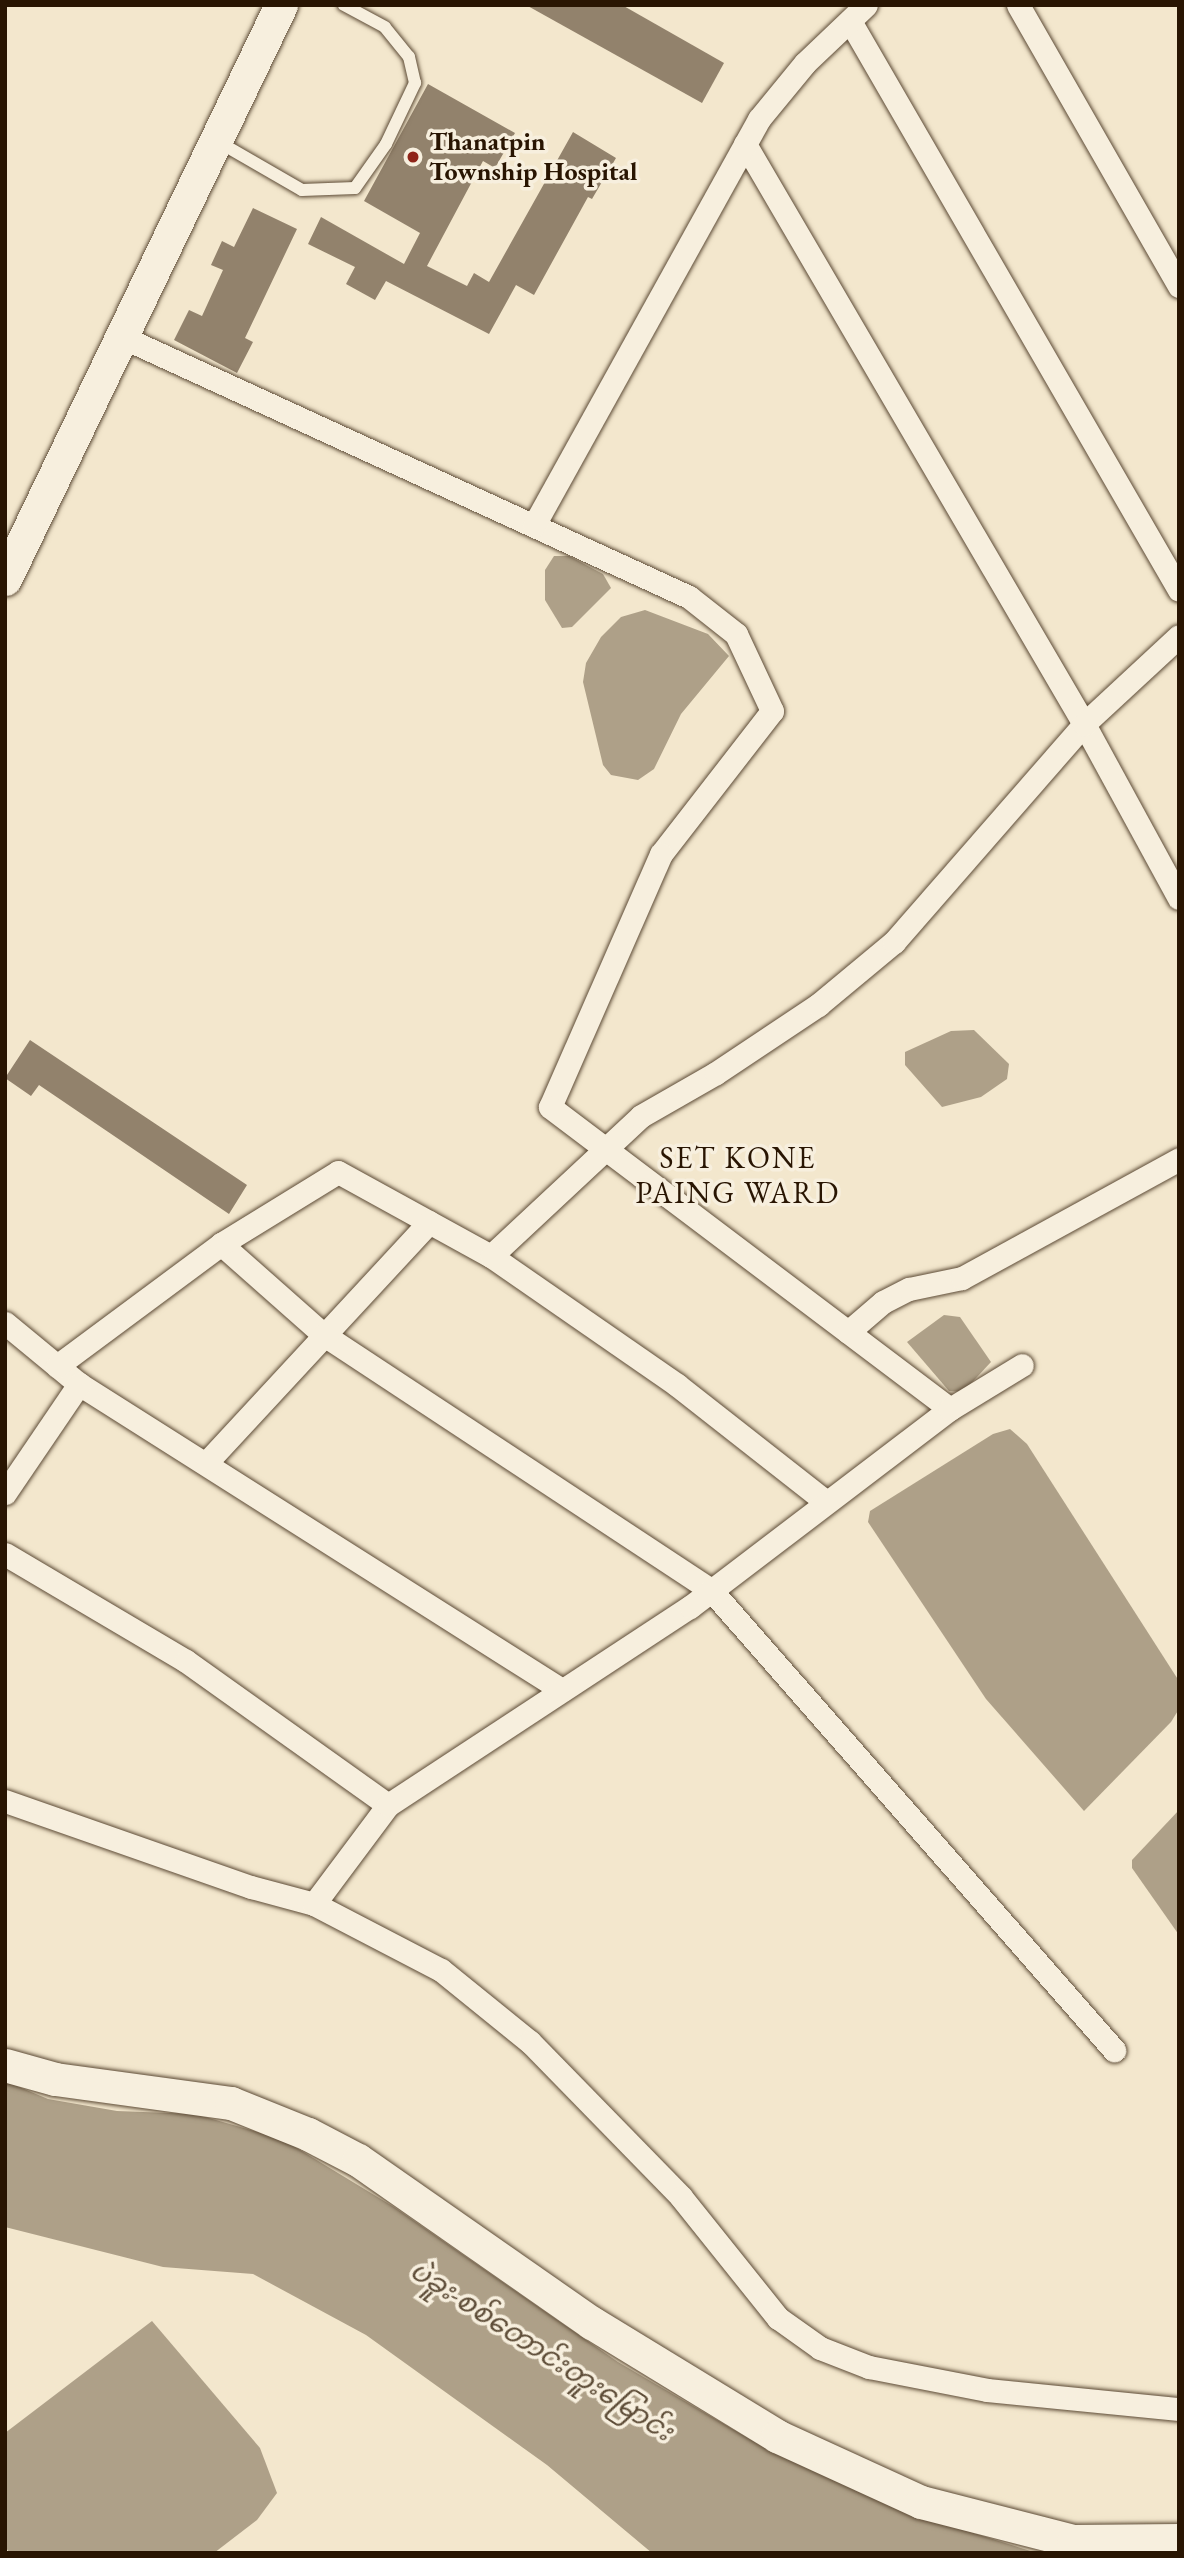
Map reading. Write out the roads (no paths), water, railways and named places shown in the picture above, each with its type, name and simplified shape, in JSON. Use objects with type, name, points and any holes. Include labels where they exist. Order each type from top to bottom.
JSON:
[{"type":"street","points":[[5,579],[281,5]]},
{"type":"street","points":[[1018,5],[1179,286]]},
{"type":"street","points":[[534,526],[745,144],[805,63],[858,13],[1179,590]]},
{"type":"street","points":[[745,144],[1084,724],[1179,898]]},
{"type":"street","points":[[120,336],[690,597],[736,634],[772,711],[661,854],[550,1107],[950,1409]]},
{"type":"street","points":[[491,1256],[603,1147],[641,1116],[716,1073],[818,1005],[894,942],[1084,724],[1179,636]]},
{"type":"street","points":[[848,1332],[883,1302],[909,1289],[962,1278],[1179,1158]]},
{"type":"street","points":[[57,1366],[221,1244],[338,1172],[491,1256],[677,1385],[825,1501]]},
{"type":"street","points":[[207,1462],[429,1222]]},
{"type":"street","points":[[221,1244],[324,1335],[711,1590],[1114,2050]]},
{"type":"street","points":[[5,1322],[79,1384],[207,1462],[562,1690]]},
{"type":"street","points":[[314,1905],[388,1805],[711,1590],[825,1501],[950,1409],[1022,1365]]},
{"type":"street","points":[[5,1493],[79,1384]]},
{"type":"street","points":[[5,1554],[186,1661],[388,1805]]},
{"type":"street","points":[[5,1801],[251,1887],[314,1905],[354,1921],[441,1970],[530,2042],[681,2197],[778,2318],[820,2348],[869,2367],[988,2390],[1179,2409]]},
{"type":"street","points":[[5,2065],[55,2079],[231,2103],[308,2134],[358,2160],[592,2323],[766,2429],[921,2502],[1073,2541],[1179,2540]]},
{"type":"lane","points":[[215,140],[302,190],[355,188],[386,144],[415,83],[409,57],[385,27],[344,5]]},
{"type":"water","points":[[554,556],[569,556],[603,574],[611,588],[572,627],[562,628],[545,600],[545,570]]},
{"type":"water","points":[[645,610],[708,634],[729,656],[681,714],[654,769],[638,780],[611,775],[603,765],[583,682],[586,663],[601,637],[621,617]]},
{"type":"water","points":[[974,1030],[1009,1064],[1007,1079],[981,1097],[942,1107],[905,1065],[905,1052],[951,1031]]},
{"type":"water","points":[[944,1315],[960,1317],[991,1362],[963,1392],[949,1391],[907,1342]]},
{"type":"water","points":[[1010,1429],[1027,1444],[1179,1681],[1179,1709],[1171,1722],[1084,1811],[986,1699],[868,1522],[870,1511],[993,1434]]},
{"type":"water","points":[[1179,1810],[1179,1935],[1132,1868],[1132,1860]]},
{"type":"water","name":"ပဲခူး-စစ်တောင်းတူးမြောင်း","points":[[5,2081],[48,2099],[117,2111],[195,2114],[282,2139],[394,2207],[618,2362],[765,2448],[945,2524],[1037,2553],[652,2553],[547,2465],[366,2335],[253,2274],[163,2267],[5,2227]]},
{"type":"water","points":[[152,2321],[260,2448],[277,2493],[257,2520],[214,2553],[10,2553],[5,2547],[5,2433]]},
{"type":"place","name":"Thanatpin Township Hospital","points":[[413,157]]},
{"type":"district","name":"SET KONE PAING WARD","points":[[738,1175]]}]
